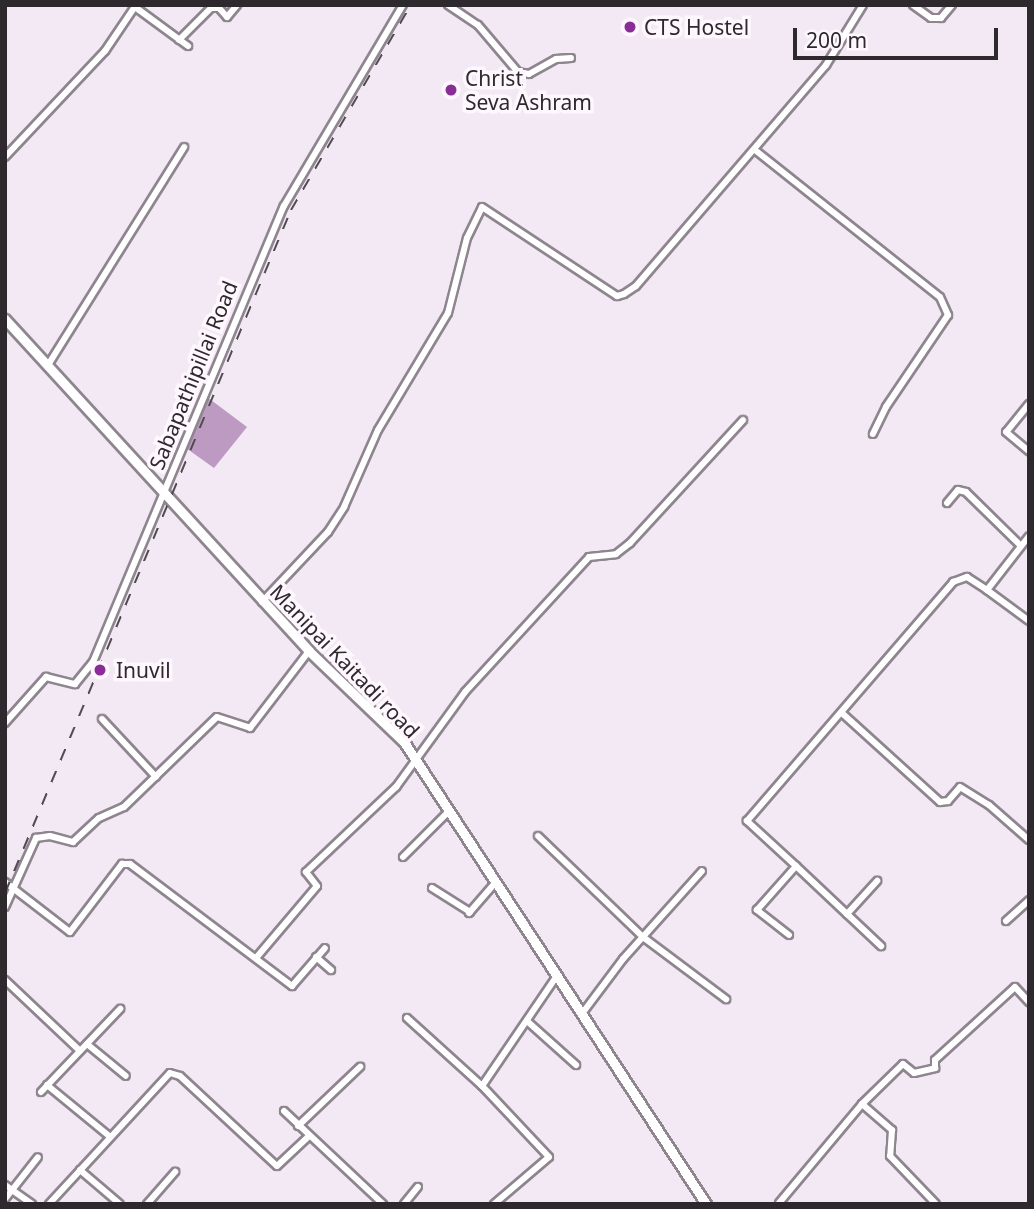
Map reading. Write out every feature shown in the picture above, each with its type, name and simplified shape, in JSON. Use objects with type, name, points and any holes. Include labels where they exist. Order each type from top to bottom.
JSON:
[{"type":"main road","name":"Manipai Kaitadi road","points":[[5,319],[262,602],[404,742],[706,1204]]},
{"type":"street","points":[[179,40],[211,8],[219,9],[227,17],[237,5]]},
{"type":"street","name":"Sabapathipillai Road","points":[[5,723],[46,677],[75,684],[93,663],[284,206],[403,5]]},
{"type":"street","points":[[448,5],[485,32],[518,72],[530,74],[556,59],[571,58]]},
{"type":"street","points":[[262,602],[328,532],[344,507],[377,430],[447,313],[467,238],[482,207],[617,296],[636,286],[826,65],[863,5]]},
{"type":"street","points":[[912,5],[931,18],[940,18],[952,5]]},
{"type":"street","points":[[5,157],[105,51],[136,6],[188,46]]},
{"type":"street","points":[[48,365],[184,147]]},
{"type":"street","points":[[755,150],[940,297],[948,315],[886,407],[873,435]]},
{"type":"street","points":[[1029,404],[1006,432],[1029,451]]},
{"type":"street","points":[[256,958],[317,886],[306,872],[396,787],[465,692],[589,557],[616,554],[630,543],[743,420]]},
{"type":"street","points":[[947,503],[958,490],[966,492],[1021,546]]},
{"type":"street","points":[[987,590],[1029,536]]},
{"type":"street","points":[[880,946],[747,821],[843,714],[953,582],[967,577],[1029,621]]},
{"type":"street","points":[[5,908],[36,838],[50,836],[73,842],[99,818],[124,807],[217,717],[250,728],[309,651]]},
{"type":"street","points":[[843,714],[940,802],[948,801],[960,788],[989,804],[1029,840]]},
{"type":"street","points":[[102,719],[156,777]]},
{"type":"street","points":[[403,857],[449,811]]},
{"type":"street","points":[[538,836],[643,937],[726,999]]},
{"type":"street","points":[[5,882],[70,932],[122,864],[130,864],[292,986],[325,948]]},
{"type":"street","points":[[789,935],[757,910],[796,866]]},
{"type":"street","points":[[581,1016],[643,937],[702,871]]},
{"type":"street","points":[[847,914],[877,881]]},
{"type":"street","points":[[432,888],[468,913],[495,883]]},
{"type":"street","points":[[1006,921],[1029,900]]},
{"type":"street","points":[[316,957],[331,970]]},
{"type":"street","points":[[482,1086],[556,977]]},
{"type":"street","points":[[5,980],[80,1051]]},
{"type":"street","points":[[779,1204],[862,1104],[903,1064],[914,1073],[935,1068],[935,1059],[1015,987],[1029,1002]]},
{"type":"street","points":[[41,1092],[120,1009]]},
{"type":"street","points":[[407,1018],[482,1086],[549,1157],[494,1204]]},
{"type":"street","points":[[527,1021],[576,1065]]},
{"type":"street","points":[[87,1044],[126,1076]]},
{"type":"street","points":[[298,1126],[360,1067]]},
{"type":"street","points":[[49,1204],[170,1073],[180,1076],[278,1166],[308,1136]]},
{"type":"street","points":[[47,1085],[109,1136]]},
{"type":"street","points":[[862,1104],[892,1130],[890,1156],[936,1204]]},
{"type":"street","points":[[284,1111],[383,1204]]},
{"type":"street","points":[[5,1199],[38,1157]]},
{"type":"street","points":[[80,1170],[120,1204]]},
{"type":"street","points":[[147,1204],[175,1172]]},
{"type":"street","points":[[5,1185],[32,1204]]},
{"type":"street","points":[[404,1204],[418,1187]]},
{"type":"shaded area","points":[[207,397],[247,427],[214,468],[186,448]]},
{"type":"railway","points":[[5,893],[291,210],[411,5]]},
{"type":"place","name":"CTS Hostel","points":[[630,27]]},
{"type":"place","name":"Christ Seva Ashram","points":[[451,90]]},
{"type":"place","name":"Inuvil","points":[[100,670]]}]
